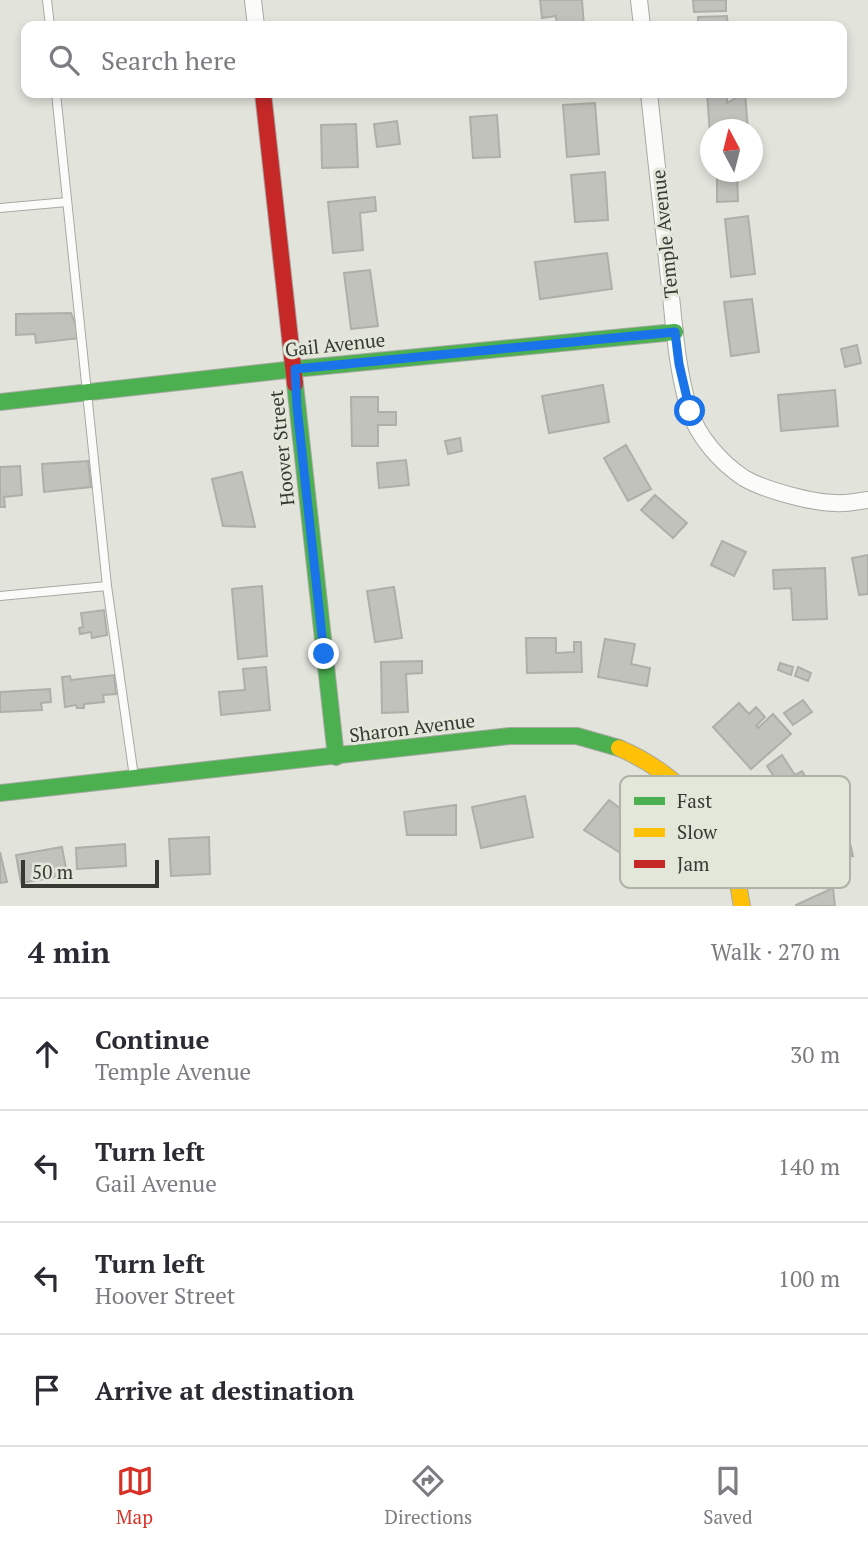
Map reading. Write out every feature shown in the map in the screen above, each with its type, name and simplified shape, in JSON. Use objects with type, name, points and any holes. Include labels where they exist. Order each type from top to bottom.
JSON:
[{"type":"street","points":[[253,0],[255,21]]},
{"type":"street","points":[[639,0],[641,21]]},
{"type":"street","name":"Hoover Street","points":[[264,98],[336,757]]},
{"type":"street","name":"Temple Avenue","points":[[650,98],[679,364],[690,411],[698,428],[727,465],[746,480],[778,492],[836,503],[868,500]]},
{"type":"street","name":"Gail Avenue","points":[[0,402],[295,369],[675,332]]},
{"type":"street","name":"Sharon Avenue","points":[[0,793],[510,736],[585,737],[641,759],[667,776]]},
{"type":"street","name":"Sharon Avenue","points":[[738,888],[742,906]]},
{"type":"lane","points":[[47,0],[49,21]]},
{"type":"lane","points":[[57,98],[107,586],[134,777]]},
{"type":"lane","points":[[0,208],[67,202]]},
{"type":"lane","points":[[0,596],[107,586]]},
{"type":"building","points":[[540,0],[582,0],[584,21],[556,21],[556,16],[542,18]]},
{"type":"building","points":[[693,0],[726,0],[726,11],[694,12]]},
{"type":"building","points":[[727,16],[728,21],[698,21],[698,17]]},
{"type":"building","points":[[707,98],[727,98],[727,103],[736,98],[745,98],[747,119],[709,119]]},
{"type":"building","points":[[595,103],[599,154],[567,157],[563,105]]},
{"type":"building","points":[[497,115],[500,157],[473,158],[470,117]]},
{"type":"building","points":[[397,121],[400,144],[377,147],[374,124]]},
{"type":"building","points":[[356,124],[358,167],[322,168],[321,125]]},
{"type":"building","points":[[605,172],[608,220],[575,222],[571,175]]},
{"type":"building","points":[[717,182],[737,182],[738,201],[717,202]]},
{"type":"building","points":[[375,197],[376,211],[360,213],[363,250],[333,253],[328,202]]},
{"type":"building","points":[[748,216],[755,274],[731,277],[725,219]]},
{"type":"building","points":[[607,253],[612,289],[540,299],[535,262]]},
{"type":"building","points":[[370,270],[378,326],[351,329],[344,273]]},
{"type":"building","points":[[752,299],[759,352],[731,356],[724,302]]},
{"type":"building","points":[[71,313],[81,338],[36,343],[35,334],[16,335],[16,314]]},
{"type":"building","points":[[857,345],[861,363],[845,367],[841,349]]},
{"type":"building","points":[[603,385],[609,422],[549,433],[542,396]]},
{"type":"building","points":[[835,390],[838,426],[781,431],[778,395]]},
{"type":"building","points":[[351,397],[378,397],[378,412],[396,412],[396,425],[378,425],[378,446],[352,446]]},
{"type":"building","points":[[460,438],[462,451],[448,454],[445,441]]},
{"type":"building","points":[[626,445],[651,489],[628,501],[604,458]]},
{"type":"building","points":[[406,460],[409,485],[379,488],[377,463]]},
{"type":"building","points":[[88,461],[91,487],[44,492],[42,464]]},
{"type":"building","points":[[20,466],[22,495],[4,497],[5,507],[0,507],[0,467]]},
{"type":"building","points":[[242,472],[255,527],[223,526],[212,479]]},
{"type":"building","points":[[655,495],[687,523],[673,538],[641,510]]},
{"type":"building","points":[[722,541],[746,552],[734,576],[711,565]]},
{"type":"building","points":[[868,555],[868,594],[859,595],[852,558]]},
{"type":"building","points":[[825,568],[827,619],[793,620],[791,588],[774,589],[773,570]]},
{"type":"building","points":[[262,586],[267,656],[238,659],[232,589]]},
{"type":"building","points":[[394,587],[402,638],[375,642],[367,591]]},
{"type":"building","points":[[104,610],[107,635],[92,638],[91,632],[80,634],[79,628],[83,627],[81,613]]},
{"type":"building","points":[[526,638],[556,638],[556,653],[574,652],[574,642],[581,642],[582,672],[527,673]]},
{"type":"building","points":[[605,639],[635,644],[631,664],[650,668],[647,686],[598,677]]},
{"type":"building","points":[[422,661],[422,673],[406,674],[408,712],[382,713],[381,662]]},
{"type":"building","points":[[780,663],[793,667],[791,675],[778,670]]},
{"type":"building","points":[[266,667],[270,710],[221,715],[219,692],[245,690],[243,669]]},
{"type":"building","points":[[798,667],[811,673],[808,681],[795,676]]},
{"type":"building","points":[[114,675],[116,694],[103,695],[104,702],[84,704],[84,708],[77,708],[76,705],[65,707],[62,677],[70,676],[71,680]]},
{"type":"building","points":[[50,689],[51,702],[41,703],[42,710],[0,712],[0,692]]},
{"type":"building","points":[[803,700],[812,712],[793,725],[784,713]]},
{"type":"building","points":[[739,703],[749,714],[756,707],[765,717],[756,726],[758,728],[773,714],[791,734],[751,769],[713,727]]},
{"type":"building","points":[[782,755],[795,775],[802,771],[805,776],[774,776],[767,766]]},
{"type":"building","points":[[525,796],[533,837],[481,848],[472,807]]},
{"type":"building","points":[[609,800],[620,808],[620,853],[584,830]]},
{"type":"building","points":[[456,805],[456,835],[407,835],[404,812]]},
{"type":"building","points":[[209,837],[210,874],[171,876],[169,839]]},
{"type":"building","points":[[125,844],[126,866],[77,869],[76,848]]},
{"type":"building","points":[[62,847],[67,875],[21,883],[16,855]]},
{"type":"building","points":[[0,852],[7,882],[0,883]]},
{"type":"building","points":[[833,888],[835,906],[796,906],[796,905]]},
{"type":"traffic: fast","points":[[0,402],[295,369],[675,332]]},
{"type":"traffic: fast","points":[[295,384],[336,757]]},
{"type":"traffic: fast","points":[[0,793],[510,736],[577,736],[619,748]]},
{"type":"traffic: slow","points":[[619,748],[667,776]]},
{"type":"traffic: slow","points":[[739,888],[742,906]]},
{"type":"traffic: jam","points":[[264,98],[295,384]]},
{"type":"route","points":[[324,654],[295,369],[675,332],[690,411]]}]
